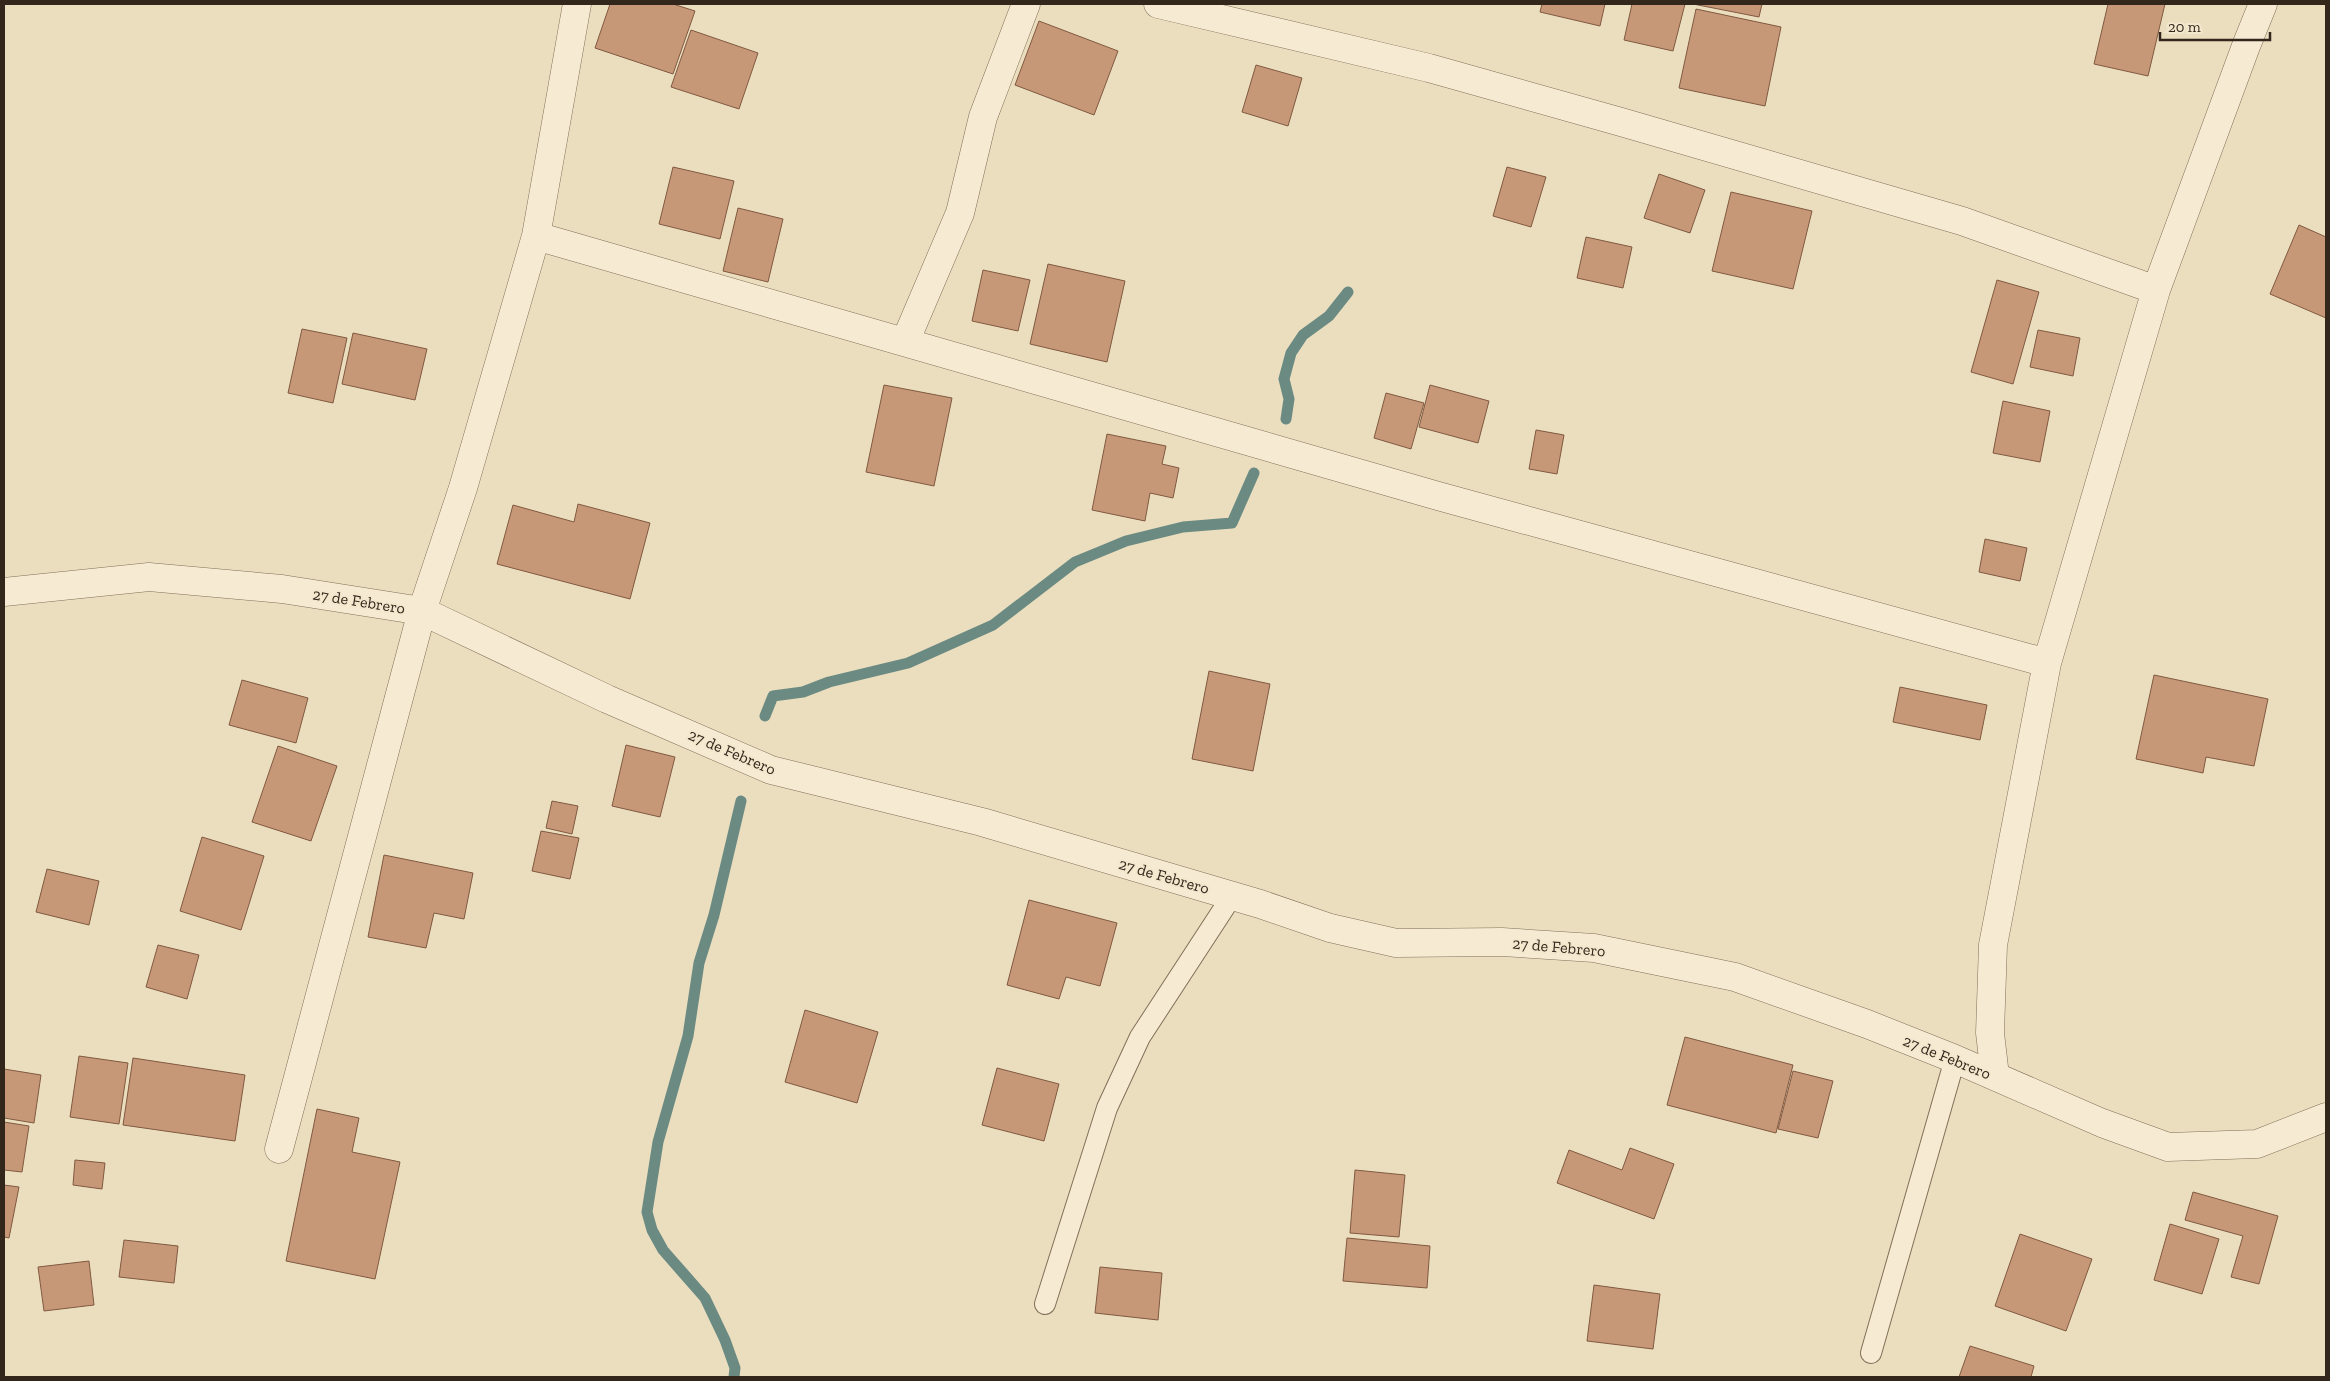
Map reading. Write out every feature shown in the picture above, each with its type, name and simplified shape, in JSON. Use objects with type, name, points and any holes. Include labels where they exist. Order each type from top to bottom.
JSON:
[{"type":"street","points":[[279,1149],[422,611],[463,488],[536,236],[578,4]]},
{"type":"street","points":[[905,342],[960,213],[983,117],[1026,4]]},
{"type":"street","points":[[1158,4],[1429,68],[1621,122],[1962,221],[2156,290]]},
{"type":"street","points":[[1995,1076],[1990,1033],[1993,945],[2047,663],[2156,290],[2246,46],[2264,4]]},
{"type":"street","points":[[536,236],[1438,496],[2047,663]]},
{"type":"street","name":"27 de Febrero","points":[[4,592],[149,577],[282,589],[422,611],[607,698],[771,770],[982,822],[1232,896],[1330,928],[1396,943],[1502,942],[1594,948],[1735,977],[1867,1024],[1995,1076],[2102,1124],[2168,1147],[2257,1144],[2326,1117]]},
{"type":"lane","points":[[1045,1304],[1107,1108],[1140,1037],[1232,896]]},
{"type":"lane","points":[[1871,1353],[1955,1059]]},
{"type":"building","points":[[610,4],[673,4],[695,11],[673,74],[595,48]]},
{"type":"building","points":[[1542,4],[1605,4],[1600,26],[1540,12]]},
{"type":"building","points":[[1632,4],[1685,4],[1673,51],[1624,40]]},
{"type":"building","points":[[1693,4],[1762,4],[1759,17]]},
{"type":"building","points":[[2108,4],[2165,4],[2148,76],[2094,64]]},
{"type":"building","points":[[1696,9],[1781,27],[1765,106],[1679,88]]},
{"type":"building","points":[[1039,21],[1118,51],[1094,115],[1015,85]]},
{"type":"building","points":[[691,30],[758,53],[739,109],[671,87]]},
{"type":"building","points":[[1256,65],[1302,78],[1288,126],[1242,112]]},
{"type":"building","points":[[673,167],[734,181],[720,239],[659,224]]},
{"type":"building","points":[[1507,167],[1546,177],[1531,227],[1493,216]]},
{"type":"building","points":[[1659,174],[1705,190],[1690,233],[1644,218]]},
{"type":"building","points":[[1731,192],[1812,211],[1793,289],[1712,271]]},
{"type":"building","points":[[738,208],[783,219],[768,282],[723,271]]},
{"type":"building","points":[[2299,225],[2326,237],[2326,318],[2270,294]]},
{"type":"building","points":[[1586,237],[1632,247],[1623,288],[1577,278]]},
{"type":"building","points":[[1048,264],[1125,281],[1107,362],[1030,344]]},
{"type":"building","points":[[983,270],[1030,280],[1018,331],[972,321]]},
{"type":"building","points":[[1997,280],[2039,292],[2013,384],[1971,372]]},
{"type":"building","points":[[302,329],[347,338],[333,403],[288,393]]},
{"type":"building","points":[[2038,330],[2080,338],[2073,376],[2030,367]]},
{"type":"building","points":[[353,333],[427,349],[415,400],[342,384]]},
{"type":"building","points":[[884,385],[952,398],[934,486],[866,472]]},
{"type":"building","points":[[1430,385],[1489,401],[1478,443],[1419,427]]},
{"type":"building","points":[[1386,393],[1424,403],[1411,449],[1374,438]]},
{"type":"building","points":[[2003,401],[2050,411],[2040,462],[1993,453]]},
{"type":"building","points":[[1536,430],[1564,435],[1557,474],[1529,469]]},
{"type":"building","points":[[1107,434],[1166,446],[1162,464],[1179,468],[1173,498],[1150,493],[1145,521],[1092,510]]},
{"type":"building","points":[[578,504],[650,523],[630,599],[497,564],[513,505],[574,522]]},
{"type":"building","points":[[1985,539],[2027,548],[2020,581],[1979,572]]},
{"type":"building","points":[[1209,671],[1270,684],[1253,771],[1192,759]]},
{"type":"building","points":[[2154,675],[2268,699],[2254,766],[2206,757],[2203,773],[2136,759]]},
{"type":"building","points":[[242,680],[308,698],[296,743],[229,725]]},
{"type":"building","points":[[1900,687],[1987,705],[1980,740],[1893,722]]},
{"type":"building","points":[[626,745],[675,757],[660,817],[612,806]]},
{"type":"building","points":[[278,746],[337,766],[311,841],[252,822]]},
{"type":"building","points":[[552,801],[578,806],[572,834],[546,828]]},
{"type":"building","points":[[541,831],[579,838],[570,879],[532,871]]},
{"type":"building","points":[[202,837],[264,856],[241,930],[180,911]]},
{"type":"building","points":[[384,855],[473,873],[464,919],[434,913],[426,948],[368,937]]},
{"type":"building","points":[[47,869],[99,881],[89,925],[36,912]]},
{"type":"building","points":[[1029,900],[1117,923],[1100,986],[1066,977],[1059,999],[1007,985]]},
{"type":"building","points":[[158,945],[199,955],[187,999],[146,987]]},
{"type":"building","points":[[805,1010],[878,1032],[857,1103],[785,1082]]},
{"type":"building","points":[[1685,1037],[1793,1065],[1776,1133],[1667,1105]]},
{"type":"building","points":[[79,1056],[128,1063],[119,1124],[70,1117]]},
{"type":"building","points":[[133,1058],[245,1075],[235,1141],[123,1125]]},
{"type":"building","points":[[997,1068],[1059,1084],[1044,1141],[982,1125]]},
{"type":"building","points":[[4,1069],[41,1075],[34,1123],[4,1118]]},
{"type":"building","points":[[1793,1071],[1833,1081],[1818,1138],[1778,1129]]},
{"type":"building","points":[[317,1109],[359,1118],[352,1152],[400,1162],[375,1279],[286,1261]]},
{"type":"building","points":[[4,1122],[29,1126],[22,1172],[4,1170]]},
{"type":"building","points":[[1630,1148],[1674,1164],[1654,1219],[1557,1183],[1569,1150],[1622,1170]]},
{"type":"building","points":[[75,1160],[105,1163],[102,1189],[73,1185]]},
{"type":"building","points":[[1355,1170],[1405,1175],[1399,1237],[1350,1233]]},
{"type":"building","points":[[4,1185],[19,1187],[9,1238],[4,1237]]},
{"type":"building","points":[[2193,1192],[2278,1216],[2259,1284],[2231,1277],[2243,1236],[2185,1220]]},
{"type":"building","points":[[2170,1224],[2219,1239],[2202,1294],[2154,1280]]},
{"type":"building","points":[[2020,1234],[2092,1259],[2066,1331],[1995,1306]]},
{"type":"building","points":[[1347,1238],[1430,1246],[1427,1288],[1343,1281]]},
{"type":"building","points":[[124,1240],[178,1246],[174,1283],[119,1277]]},
{"type":"building","points":[[89,1261],[94,1305],[44,1311],[38,1267]]},
{"type":"building","points":[[1100,1267],[1162,1273],[1158,1320],[1095,1313]]},
{"type":"building","points":[[1594,1285],[1660,1294],[1653,1349],[1587,1341]]},
{"type":"building","points":[[1970,1346],[2034,1366],[2031,1377],[1959,1377]]},
{"type":"waterway","points":[[1286,419],[1289,399],[1284,379],[1291,353],[1303,335],[1329,316],[1348,292]]},
{"type":"waterway","points":[[765,716],[773,696],[803,692],[829,682],[908,663],[993,625],[1075,562],[1126,541],[1183,527],[1232,523],[1254,473]]},
{"type":"waterway","points":[[734,1377],[735,1368],[725,1340],[705,1298],[663,1250],[652,1230],[647,1212],[658,1142],[688,1036],[699,963],[714,915],[741,801]]}]
